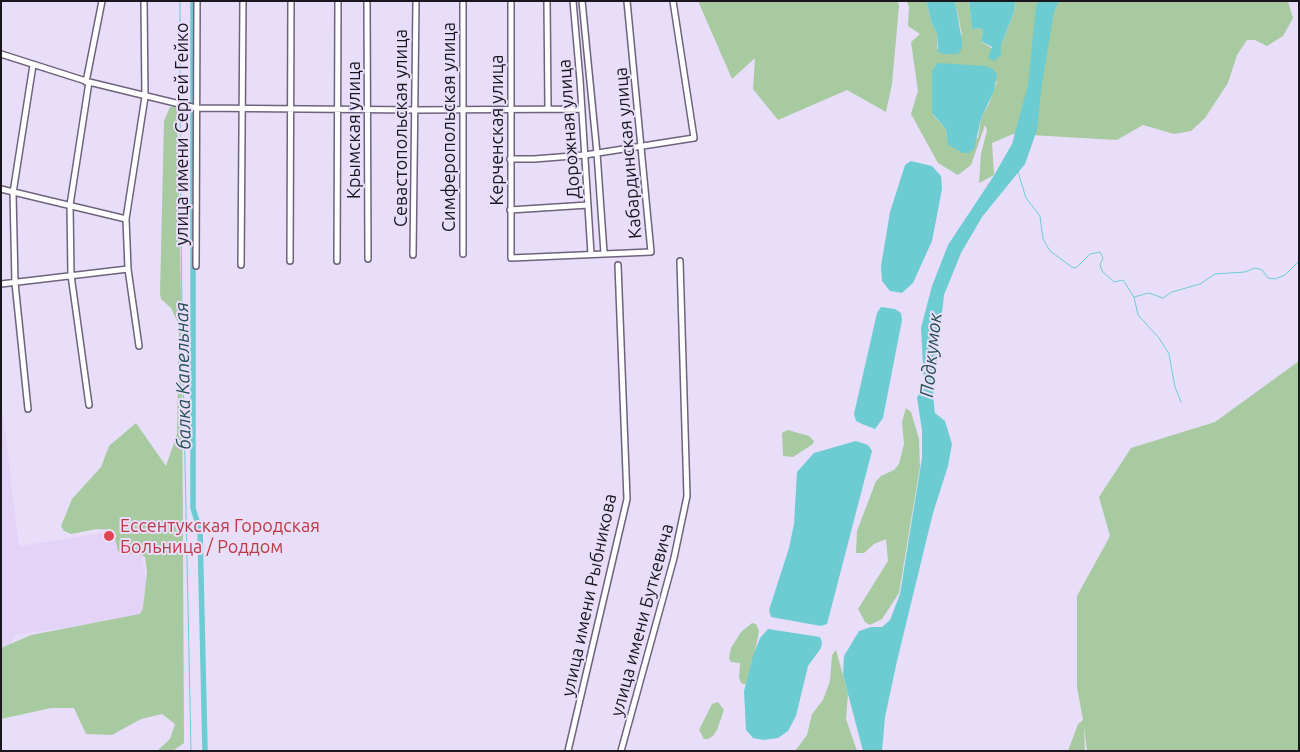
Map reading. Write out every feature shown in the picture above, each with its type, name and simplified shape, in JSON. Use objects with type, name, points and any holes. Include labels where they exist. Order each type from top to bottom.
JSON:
[{"type":"street","points":[[89,404],[71,275],[70,205],[87,82],[102,1]]},
{"type":"street","points":[[139,346],[128,269],[126,219],[145,97],[144,1]]},
{"type":"street","name":"улица имени Сергей Гейко","points":[[196,266],[197,1]]},
{"type":"street","points":[[241,265],[243,1]]},
{"type":"street","points":[[290,261],[291,1]]},
{"type":"street","points":[[337,260],[338,1]]},
{"type":"street","name":"Крымская улица","points":[[367,1],[368,259]]},
{"type":"street","name":"Севастопольская улица","points":[[414,255],[416,1]]},
{"type":"street","name":"Симферопольская улица","points":[[463,254],[464,1]]},
{"type":"street","name":"Керченская улица","points":[[511,1],[511,258]]},
{"type":"street","points":[[548,1],[548,109]]},
{"type":"street","name":"Дорожная улица","points":[[573,1],[591,254]]},
{"type":"street","name":"Дорожная улица","points":[[582,1],[597,153],[604,254]]},
{"type":"street","name":"Кабардинская улица","points":[[511,258],[651,252],[627,1]]},
{"type":"street","points":[[510,159],[534,160],[584,155],[694,138],[673,1]]},
{"type":"street","points":[[1,54],[87,82],[196,108],[414,110],[582,108]]},
{"type":"street","points":[[28,409],[14,283],[13,193],[33,65]]},
{"type":"street","points":[[1,189],[126,219]]},
{"type":"street","points":[[510,210],[588,205]]},
{"type":"street","name":"улица имени Буткевича","points":[[622,751],[674,558],[687,496],[680,261]]},
{"type":"street","name":"улица имени Рыбникова","points":[[568,751],[627,499],[618,265]]},
{"type":"street","points":[[1,284],[128,269]]},
{"type":"shaded area","points":[[698,1],[898,1],[892,84],[886,112],[847,90],[778,120],[753,89],[755,58],[732,79]]},
{"type":"shaded area","points":[[907,1],[926,1],[932,24],[937,33],[937,49],[962,35],[955,1],[969,1],[972,29],[981,28],[983,31],[981,41],[1001,55],[1001,45],[1014,12],[1015,1],[1288,1],[1293,18],[1283,36],[1267,46],[1255,40],[1247,40],[1237,55],[1228,83],[1205,118],[1191,131],[1174,134],[1143,125],[1117,140],[1013,134],[992,143],[994,175],[979,183],[981,154],[987,130],[985,125],[971,165],[958,175],[938,163],[911,114],[918,91],[911,42],[920,34],[908,26],[909,7]],"holes":[[[997,81],[989,104],[981,119],[978,138],[947,138],[946,129],[933,115],[932,92]]]},
{"type":"shaded area","points":[[170,107],[177,107],[182,345],[184,743],[173,751],[157,751],[170,739],[175,724],[162,714],[141,719],[112,735],[86,734],[74,708],[51,708],[1,719],[1,648],[31,635],[140,614],[143,608],[147,572],[145,557],[139,554],[125,554],[118,551],[113,530],[97,529],[71,534],[64,531],[61,526],[72,499],[101,467],[109,446],[136,423],[166,466],[177,434],[179,325],[171,308],[161,299],[160,293],[164,121]]},
{"type":"shaded area","points":[[1299,361],[1299,751],[1087,751],[1084,727],[1085,751],[1068,751],[1078,724],[1083,720],[1077,687],[1077,596],[1110,536],[1099,497],[1131,448],[1215,422]]},
{"type":"shaded area","name":"Ессентукская Городская Больница / Роддом","points":[[1,398],[19,546],[138,527],[151,615],[15,635],[1,667]]},
{"type":"shaded area","points":[[906,408],[911,412],[919,439],[920,467],[899,593],[882,619],[870,625],[865,622],[858,609],[888,561],[886,539],[874,544],[864,553],[856,553],[857,531],[876,481],[881,476],[894,470],[899,464],[904,444],[902,422]]},
{"type":"shaded area","points":[[788,430],[809,436],[814,441],[813,444],[793,457],[783,456],[782,433]]},
{"type":"shaded area","points":[[752,623],[756,624],[759,631],[746,684],[742,684],[739,678],[740,663],[731,662],[729,658],[731,648],[741,632]]},
{"type":"shaded area","points":[[836,650],[848,694],[846,719],[857,751],[795,751],[807,735],[812,714],[823,700],[830,681],[832,655]]},
{"type":"shaded area","points":[[718,702],[724,710],[717,730],[713,736],[704,739],[699,730],[712,704]]},
{"type":"water","points":[[926,1],[955,1],[962,41],[962,48],[958,54],[938,52],[937,33],[932,24]]},
{"type":"water","points":[[969,1],[1015,1],[1014,12],[1001,45],[1001,55],[994,61],[988,58],[992,47],[981,41],[983,31],[981,28],[972,29]]},
{"type":"water","name":"Подкумок","points":[[1039,1],[1059,1],[1054,12],[1042,83],[1037,130],[1025,164],[982,217],[961,253],[944,295],[933,395],[935,413],[945,421],[952,444],[948,466],[933,513],[897,661],[885,717],[882,751],[863,751],[843,675],[844,656],[859,631],[871,627],[882,627],[890,620],[900,594],[922,458],[922,430],[917,398],[924,383],[921,328],[932,286],[948,245],[993,177],[1012,144],[1028,85],[1036,6]]},
{"type":"water","points":[[938,63],[985,66],[993,69],[997,75],[994,91],[981,119],[974,149],[969,153],[963,153],[948,145],[946,129],[932,113],[932,71]]},
{"type":"water","points":[[911,161],[932,166],[941,176],[942,189],[932,241],[913,283],[902,293],[890,291],[882,281],[881,266],[890,212],[905,165]]},
{"type":"water","points":[[881,307],[895,309],[901,313],[902,320],[883,418],[875,429],[856,421],[854,414],[877,313]]},
{"type":"water","points":[[856,441],[868,445],[872,451],[827,624],[821,626],[771,617],[769,610],[789,548],[794,524],[797,472],[814,453]]},
{"type":"water","points":[[768,629],[820,637],[822,642],[821,648],[808,666],[796,716],[788,731],[778,738],[763,740],[753,738],[746,730],[744,691],[753,656],[760,638]]},
{"type":"waterway","name":"балка Капельная","points":[[180,1],[180,103]]},
{"type":"waterway","points":[[193,1],[193,508],[200,531],[205,751]]},
{"type":"waterway","name":"балка Капельная","points":[[180,107],[182,319],[191,751]]},
{"type":"waterway","points":[[1018,172],[1026,198],[1040,216],[1043,239],[1050,251],[1073,268],[1077,267],[1090,254],[1100,252],[1103,258],[1100,265],[1102,271],[1114,282],[1123,280],[1134,297],[1138,315],[1159,338],[1169,354],[1175,387],[1181,402]]},
{"type":"waterway","points":[[1134,297],[1149,293],[1163,298],[1172,292],[1200,284],[1215,274],[1245,272],[1255,268],[1262,270],[1268,278],[1275,279],[1285,275],[1299,261]]},
{"type":"place","name":"Ессентукская Городская Больница / Роддом","points":[[109,536]]}]
